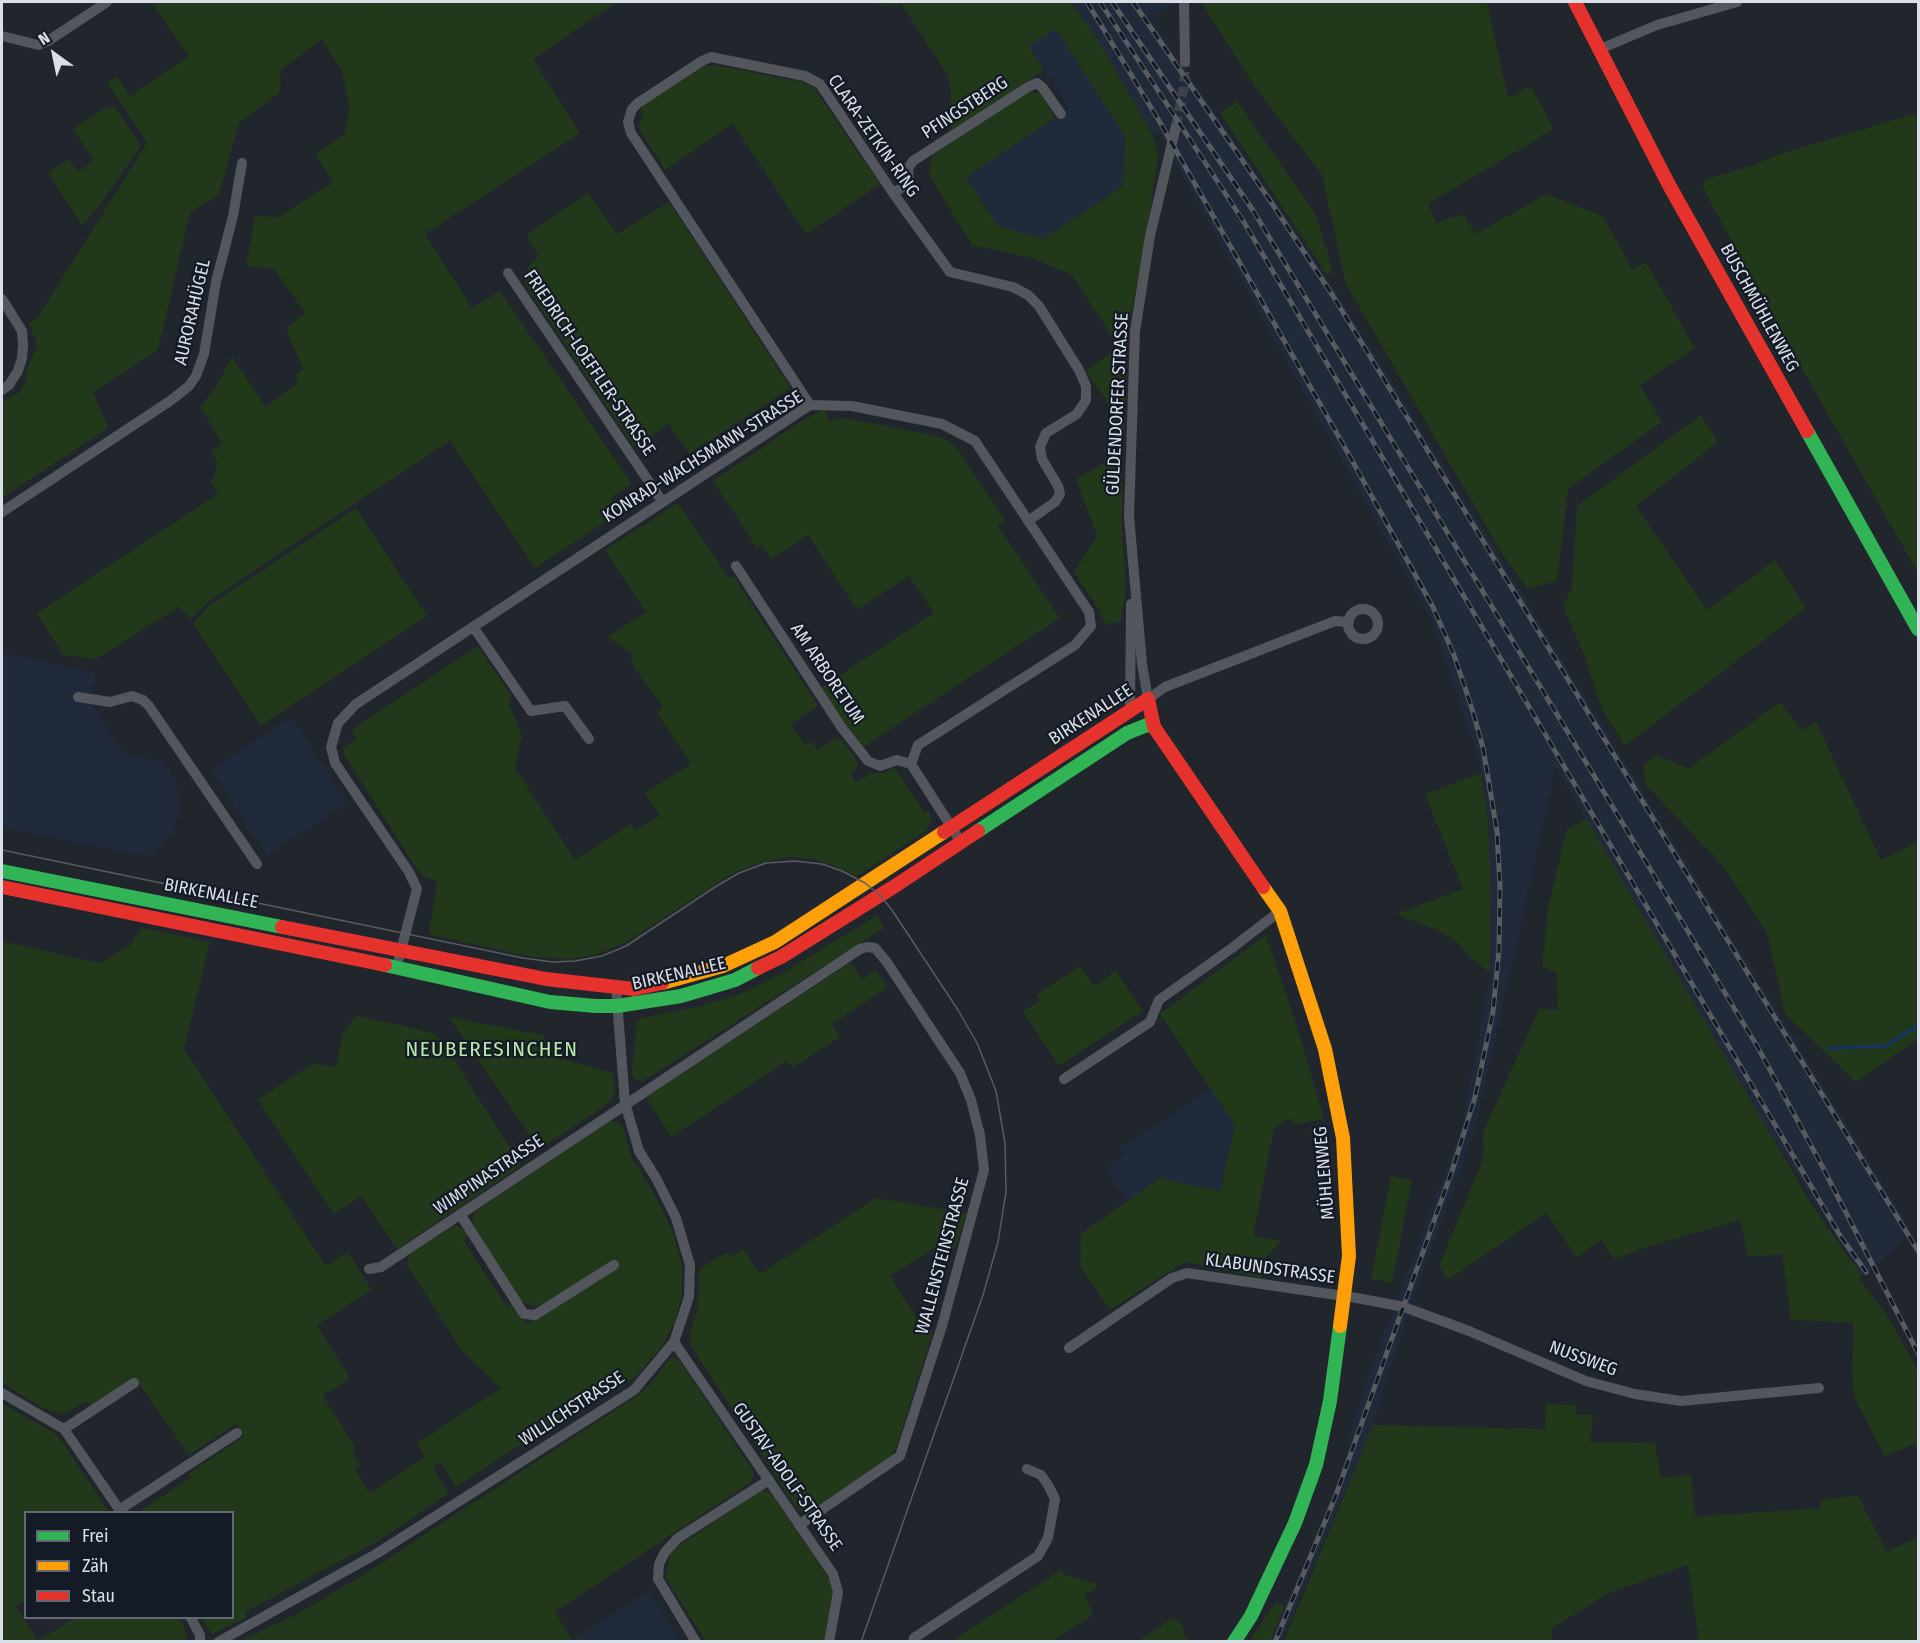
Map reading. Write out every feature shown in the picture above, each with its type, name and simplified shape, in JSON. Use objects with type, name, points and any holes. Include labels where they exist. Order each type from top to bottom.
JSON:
[{"type":"street","points":[[2,36],[38,45],[48,41],[108,2]]},
{"type":"street","points":[[1184,2],[1185,62]]},
{"type":"street","name":"BUSCHMÜHLENWEG","points":[[1575,2],[1670,185],[1918,628]]},
{"type":"street","points":[[1600,49],[1657,25],[1737,2]]},
{"type":"street","name":"CLARA-ZETKIN-RING","points":[[810,405],[631,133],[628,122],[632,110],[647,97],[711,57],[805,76],[820,84],[893,194],[950,272],[1012,287],[1028,295],[1039,306],[1078,370],[1086,386],[1086,400],[1077,414],[1046,433],[1040,447],[1042,459],[1058,486],[1060,494],[1055,502],[1028,521]]},
{"type":"street","name":"PFINGSTBERG","points":[[893,194],[909,179],[908,168],[913,161],[1028,87],[1037,83],[1042,87],[1061,114]]},
{"type":"street","name":"GÜLDENDORFER STRASSE","points":[[1148,699],[1142,663],[1129,505],[1135,331],[1150,236],[1176,126]]},
{"type":"street","name":"AURORAHÜGEL","points":[[2,512],[170,401],[189,386],[196,376],[204,354],[216,282],[233,216],[242,163]]},
{"type":"street","name":"FRIEDRICH-LOEFFLER-STRASSE","points":[[508,273],[662,501]]},
{"type":"street","points":[[2,299],[22,331],[23,345],[18,371],[9,385],[2,390]]},
{"type":"street","name":"KONRAD-WACHSMANN-STRASSE","points":[[396,967],[417,889],[409,872],[335,763],[331,747],[338,723],[356,704],[810,405],[852,406],[942,424],[975,441],[1089,612],[1091,626],[1075,645],[918,745],[910,764]]},
{"type":"street","name":"GÜLDENDORFER STRASSE","points":[[1130,710],[1131,544]]},
{"type":"street","name":"AM ARBORETUM","points":[[736,566],[842,728],[868,761],[880,766],[897,760],[910,764]]},
{"type":"street","points":[[1148,699],[1165,687],[1335,621],[1348,622]]},
{"type":"street","points":[[474,628],[531,711],[565,706],[589,739]]},
{"type":"street","points":[[78,697],[110,702],[132,696],[149,706],[257,864]]},
{"type":"street","name":"BIRKENALLEE","points":[[2,871],[546,979],[634,989],[679,980],[723,966],[775,942],[1148,699],[1154,726],[1147,725],[1127,733],[781,957],[735,980],[681,996],[617,1006],[550,1002],[396,967],[2,888]]},
{"type":"street","name":"MÜHLENWEG","points":[[1154,726],[1280,911],[1325,1049],[1343,1138],[1349,1256],[1330,1401],[1316,1465],[1292,1529],[1251,1616],[1234,1641]]},
{"type":"street","points":[[910,764],[961,842]]},
{"type":"street","points":[[1064,1079],[1150,1022],[1159,1000],[1280,911]]},
{"type":"street","name":"WALLENSTEINSTRASSE","points":[[625,1103],[860,949],[867,947],[875,948],[880,952],[960,1073],[971,1100],[980,1135],[984,1170],[942,1326],[900,1456],[799,1525]]},
{"type":"street","name":"WILLICHSTRASSE","points":[[218,1641],[401,1538],[634,1390],[674,1342],[688,1297],[690,1265],[676,1218],[656,1178],[639,1151],[625,1103],[616,987]]},
{"type":"street","name":"WIMPINASTRASSE","points":[[369,1269],[381,1267],[625,1103]]},
{"type":"street","points":[[460,1214],[524,1314],[535,1315],[614,1265]]},
{"type":"street","name":"KLABUNDSTRASSE","points":[[1069,1348],[1172,1278],[1187,1273],[1345,1296]]},
{"type":"street","name":"NUSSWEG","points":[[1345,1296],[1421,1312],[1586,1381],[1635,1394],[1681,1401],[1820,1388]]},
{"type":"street","name":"GUSTAV-ADOLF-STRASSE","points":[[674,1342],[833,1574],[838,1592],[829,1641]]},
{"type":"street","points":[[64,1429],[134,1383]]},
{"type":"street","points":[[2,1393],[64,1429],[120,1511],[237,1433]]},
{"type":"street","points":[[913,1641],[914,1638],[1038,1556],[1048,1538],[1055,1499],[1041,1475],[1027,1469]]},
{"type":"street","points":[[696,1641],[658,1579],[659,1564],[665,1552],[678,1538],[769,1480]]},
{"type":"street","points":[[192,1619],[200,1635],[200,1641]]},
{"type":"shaded area","points":[[1071,2],[1176,2],[1152,20],[1328,279],[1383,366],[1912,1231],[1869,1273],[1861,1274],[1756,1111],[1556,768],[1474,1133],[1407,1316],[1373,1425],[1282,1641],[1270,1641],[1317,1534],[1353,1438],[1348,1436],[1377,1351],[1461,1131],[1490,973],[1491,881],[1488,818],[1480,763],[1433,623],[1158,132],[1152,133],[1098,40]]},
{"type":"shaded area","points":[[1056,28],[1125,136],[1123,186],[1043,239],[997,225],[966,176],[1069,109],[1029,46]]},
{"type":"shaded area","points":[[2,652],[96,673],[90,702],[124,754],[160,761],[169,769],[176,782],[178,820],[171,834],[152,857],[2,828]]},
{"type":"shaded area","points":[[291,717],[348,803],[267,856],[211,770]]},
{"type":"shaded area","points":[[1211,1089],[1235,1125],[1220,1191],[1160,1178],[1127,1202],[1105,1168],[1124,1156],[1119,1149]]},
{"type":"shaded area","points":[[648,1591],[681,1641],[572,1640]]},
{"type":"green space","points":[[151,2],[379,2],[382,4],[386,2],[617,2],[533,59],[580,133],[425,234],[472,308],[500,291],[632,484],[611,498],[621,512],[535,568],[450,441],[207,603],[191,619],[179,607],[96,659],[63,655],[37,613],[218,494],[210,481],[215,476],[217,462],[211,451],[222,443],[200,407],[217,385],[232,357],[266,407],[297,383],[296,374],[303,369],[286,328],[305,313],[274,269],[246,266],[255,215],[277,218],[333,182],[315,154],[345,134],[349,107],[342,71],[322,40],[281,70],[280,90],[277,95],[239,123],[219,195],[190,213],[158,350],[93,392],[108,428],[2,498],[2,403],[20,391],[27,378],[26,371],[37,346],[29,322],[38,317],[147,143],[107,82],[117,76],[130,96],[189,56]]},
{"type":"green space","points":[[865,2],[1071,2],[1098,40],[1152,133],[1158,155],[1147,235],[1130,320],[1122,456],[1122,536],[1126,585],[1121,621],[1106,626],[1098,608],[1074,572],[1097,536],[1076,479],[1113,458],[1108,402],[1085,371],[1119,347],[1072,275],[1032,258],[972,245],[929,175],[932,155],[1030,91],[1041,95],[1055,118],[966,177],[997,225],[1043,239],[1123,186],[1125,136],[1056,29],[1029,46],[1044,70],[951,131],[951,92],[947,74],[901,4],[886,6]]},
{"type":"green space","points":[[1201,2],[1487,2],[1508,98],[1531,86],[1554,129],[1428,204],[1437,223],[1463,214],[1476,234],[1546,194],[1603,216],[1632,269],[1646,262],[1695,348],[1640,385],[1662,422],[1568,489],[1557,581],[1528,589],[1501,552],[1346,284],[1322,175],[1255,87]]},
{"type":"green space","points":[[715,65],[807,83],[814,88],[880,184],[806,234],[733,124],[665,170],[638,127],[643,114],[640,110],[642,106],[705,66]]},
{"type":"green space","points":[[1237,101],[1315,213],[1332,273],[1327,275],[1220,113]]},
{"type":"green space","points":[[115,107],[141,146],[100,205],[82,225],[48,173],[69,159],[78,172],[94,161],[73,129],[105,108]]},
{"type":"green space","points":[[1914,114],[1918,122],[1918,573],[1775,321],[1703,188],[1705,180],[1783,153]]},
{"type":"green space","points":[[588,193],[617,234],[669,202],[791,388],[689,454],[669,424],[634,447],[526,286],[525,276],[528,267],[538,255],[527,238],[529,233]]},
{"type":"green space","points":[[825,409],[828,421],[844,418],[937,436],[957,448],[1005,520],[998,526],[1060,618],[863,747],[820,688],[934,613],[909,576],[857,610],[808,535],[771,560],[762,545],[757,548],[713,481],[806,418]]},
{"type":"green space","points":[[1701,415],[1718,442],[1636,506],[1707,610],[1775,560],[1806,608],[1625,746],[1603,711],[1584,655],[1563,606],[1572,587],[1577,506]]},
{"type":"green space","points":[[678,503],[729,578],[734,576],[818,706],[791,724],[805,745],[812,742],[818,750],[834,739],[842,740],[858,763],[856,769],[850,773],[856,782],[871,773],[883,773],[895,768],[924,812],[928,811],[932,818],[927,830],[857,876],[811,859],[788,857],[752,865],[732,874],[625,943],[592,956],[569,959],[533,957],[431,935],[429,931],[437,882],[420,874],[345,756],[343,748],[357,739],[351,730],[478,646],[511,695],[509,704],[522,736],[515,768],[575,860],[631,824],[635,831],[660,816],[645,793],[691,764],[657,713],[663,707],[631,663],[633,654],[607,637],[646,612],[605,550]]},
{"type":"green space","points":[[356,508],[427,616],[261,726],[193,624],[207,607]]},
{"type":"green space","points":[[1780,702],[1802,730],[1816,722],[1881,860],[1918,842],[1918,1039],[1856,1082],[1785,1014],[1767,933],[1723,866],[1646,785],[1643,767],[1655,755],[1689,768]]},
{"type":"green space","points":[[1481,773],[1488,818],[1491,881],[1490,973],[1471,958],[1455,940],[1396,914],[1463,889],[1425,794]]},
{"type":"green space","points":[[1586,818],[1813,1207],[1861,1274],[1860,1280],[1886,1313],[1918,1371],[1918,1450],[1915,1443],[1885,1457],[1855,1398],[1852,1385],[1853,1323],[1791,1320],[1782,1254],[1748,1257],[1740,1220],[1614,1259],[1601,1240],[1577,1258],[1546,1213],[1448,1280],[1439,1266],[1483,1159],[1484,1130],[1539,1009],[1558,1010],[1557,973],[1542,967],[1548,909],[1566,831]]},
{"type":"green space","points":[[877,915],[884,928],[643,1081],[634,1078],[632,1072],[637,1022],[642,1018],[693,1008],[740,994],[788,970]]},
{"type":"green space","points":[[143,928],[210,942],[184,1049],[326,1266],[348,1252],[372,1290],[317,1325],[350,1378],[323,1396],[354,1445],[353,1453],[361,1466],[355,1470],[370,1493],[425,1457],[417,1443],[501,1388],[462,1351],[407,1265],[410,1254],[453,1226],[458,1226],[469,1236],[463,1240],[507,1307],[514,1303],[527,1324],[619,1266],[615,1260],[544,1304],[534,1307],[520,1301],[474,1229],[472,1220],[476,1211],[610,1121],[617,1122],[623,1127],[632,1159],[655,1195],[672,1230],[682,1265],[682,1297],[675,1321],[662,1346],[639,1373],[620,1388],[616,1382],[456,1487],[440,1461],[433,1468],[449,1493],[378,1541],[245,1612],[246,1618],[212,1634],[202,1619],[234,1619],[234,1511],[140,1511],[190,1478],[188,1474],[244,1436],[236,1424],[189,1455],[135,1378],[92,1405],[86,1402],[63,1414],[40,1407],[2,1382],[2,941],[99,963],[131,945]]},
{"type":"green space","points":[[1266,935],[1296,1023],[1324,1119],[1296,1125],[1288,1118],[1274,1128],[1253,1236],[1281,1241],[1265,1259],[1262,1278],[1184,1262],[1110,1310],[1080,1266],[1081,1234],[1160,1178],[1220,1191],[1235,1125],[1160,1014]]},
{"type":"green space","points":[[851,962],[862,979],[876,970],[888,987],[832,1024],[840,1037],[793,1068],[787,1061],[671,1137],[646,1097]]},
{"type":"green space","points":[[1080,966],[1094,986],[1116,971],[1143,1011],[1059,1066],[1023,1012],[1040,1001],[1036,995]]},
{"type":"green space","points":[[357,1016],[431,1032],[442,1041],[520,1163],[519,1167],[397,1249],[361,1196],[334,1214],[258,1100],[313,1063],[336,1067],[343,1032]]},
{"type":"green space","points":[[449,1017],[543,1035],[556,1057],[613,1073],[615,1093],[609,1103],[539,1149]]},
{"type":"green space","points":[[1391,1176],[1412,1180],[1392,1283],[1371,1279]]},
{"type":"green space","points":[[876,1198],[967,1213],[952,1251],[943,1243],[890,1276],[918,1320],[925,1324],[932,1336],[897,1445],[891,1457],[807,1512],[803,1512],[797,1509],[691,1346],[690,1334],[698,1307],[699,1270],[726,1252],[730,1257],[743,1249],[760,1274]]},
{"type":"green space","points":[[673,1357],[682,1364],[754,1472],[751,1482],[555,1612],[573,1641],[239,1641],[297,1614],[366,1573],[641,1393]]},
{"type":"green space","points":[[2,1404],[53,1432],[62,1441],[108,1511],[24,1511],[24,1601],[16,1606],[38,1641],[2,1641]]},
{"type":"green space","points":[[1546,1404],[1576,1405],[1576,1415],[1593,1415],[1590,1442],[1655,1443],[1661,1478],[1691,1474],[1695,1517],[1821,1508],[1821,1500],[1858,1496],[1887,1552],[1918,1537],[1918,1641],[1699,1641],[1688,1565],[1609,1593],[1552,1628],[1552,1641],[1284,1641],[1373,1425],[1545,1429]]},
{"type":"green space","points":[[762,1490],[772,1494],[832,1583],[834,1591],[824,1641],[706,1641],[665,1578],[670,1554],[678,1546]]},
{"type":"green space","points":[[1061,1570],[1067,1576],[1095,1583],[1097,1587],[1084,1596],[1092,1610],[1092,1616],[1052,1641],[952,1641]]},
{"type":"green space","points":[[1276,1602],[1285,1606],[1270,1641],[1249,1641]]},
{"type":"green space","points":[[1173,1618],[1182,1623],[1185,1637],[1193,1641],[1138,1641]]},
{"type":"green space","points":[[72,1619],[179,1619],[184,1626],[187,1641],[38,1641]]},
{"type":"waterway","points":[[1829,1048],[1886,1046],[1918,1025]]},
{"type":"tunnel","points":[[1176,126],[1184,87],[1185,62]]},
{"type":"tram line","points":[[2,850],[523,958],[553,962],[602,956],[626,946],[715,887],[739,873],[766,863],[795,861],[822,864],[865,883],[880,895],[958,1010],[977,1043],[996,1091],[1005,1143],[1006,1192],[998,1242],[983,1295],[861,1642]]},
{"type":"railway","points":[[1087,2],[1158,119],[1433,607],[1454,655],[1473,712],[1483,748],[1497,831],[1500,887],[1499,950],[1493,1012],[1475,1097],[1453,1168],[1336,1495],[1275,1642]]},
{"type":"railway","points":[[1100,2],[1242,219],[1841,1237],[1866,1272]]},
{"type":"railway","points":[[1112,2],[1254,212],[1757,1046],[1821,1164],[1918,1353]]},
{"type":"railway","points":[[1133,2],[1333,296],[1918,1251]]},
{"type":"traffic: fast","points":[[1807,431],[1918,629]]},
{"type":"traffic: fast","points":[[978,831],[1127,733],[1147,725],[1154,727]]},
{"type":"traffic: fast","points":[[2,871],[282,927]]},
{"type":"traffic: fast","points":[[385,965],[550,1002],[596,1006],[617,1006],[681,996],[735,980],[758,968]]},
{"type":"traffic: fast","points":[[1234,1642],[1251,1616],[1295,1523],[1316,1465],[1330,1401],[1340,1326]]},
{"type":"traffic: slow","points":[[662,983],[723,966],[775,942],[944,832]]},
{"type":"traffic: slow","points":[[1263,887],[1280,911],[1325,1049],[1343,1138],[1349,1256],[1340,1326]]},
{"type":"traffic: jam","points":[[1575,2],[1669,185],[1807,431]]},
{"type":"traffic: jam","points":[[944,832],[1148,699],[1154,727],[1263,887]]},
{"type":"traffic: jam","points":[[758,968],[781,957],[978,831]]},
{"type":"traffic: jam","points":[[2,887],[385,965]]},
{"type":"traffic: jam","points":[[282,927],[546,979],[634,989],[662,983]]},
{"type":"district","name":"NEUBERESINCHEN","points":[[492,1050]]}]
